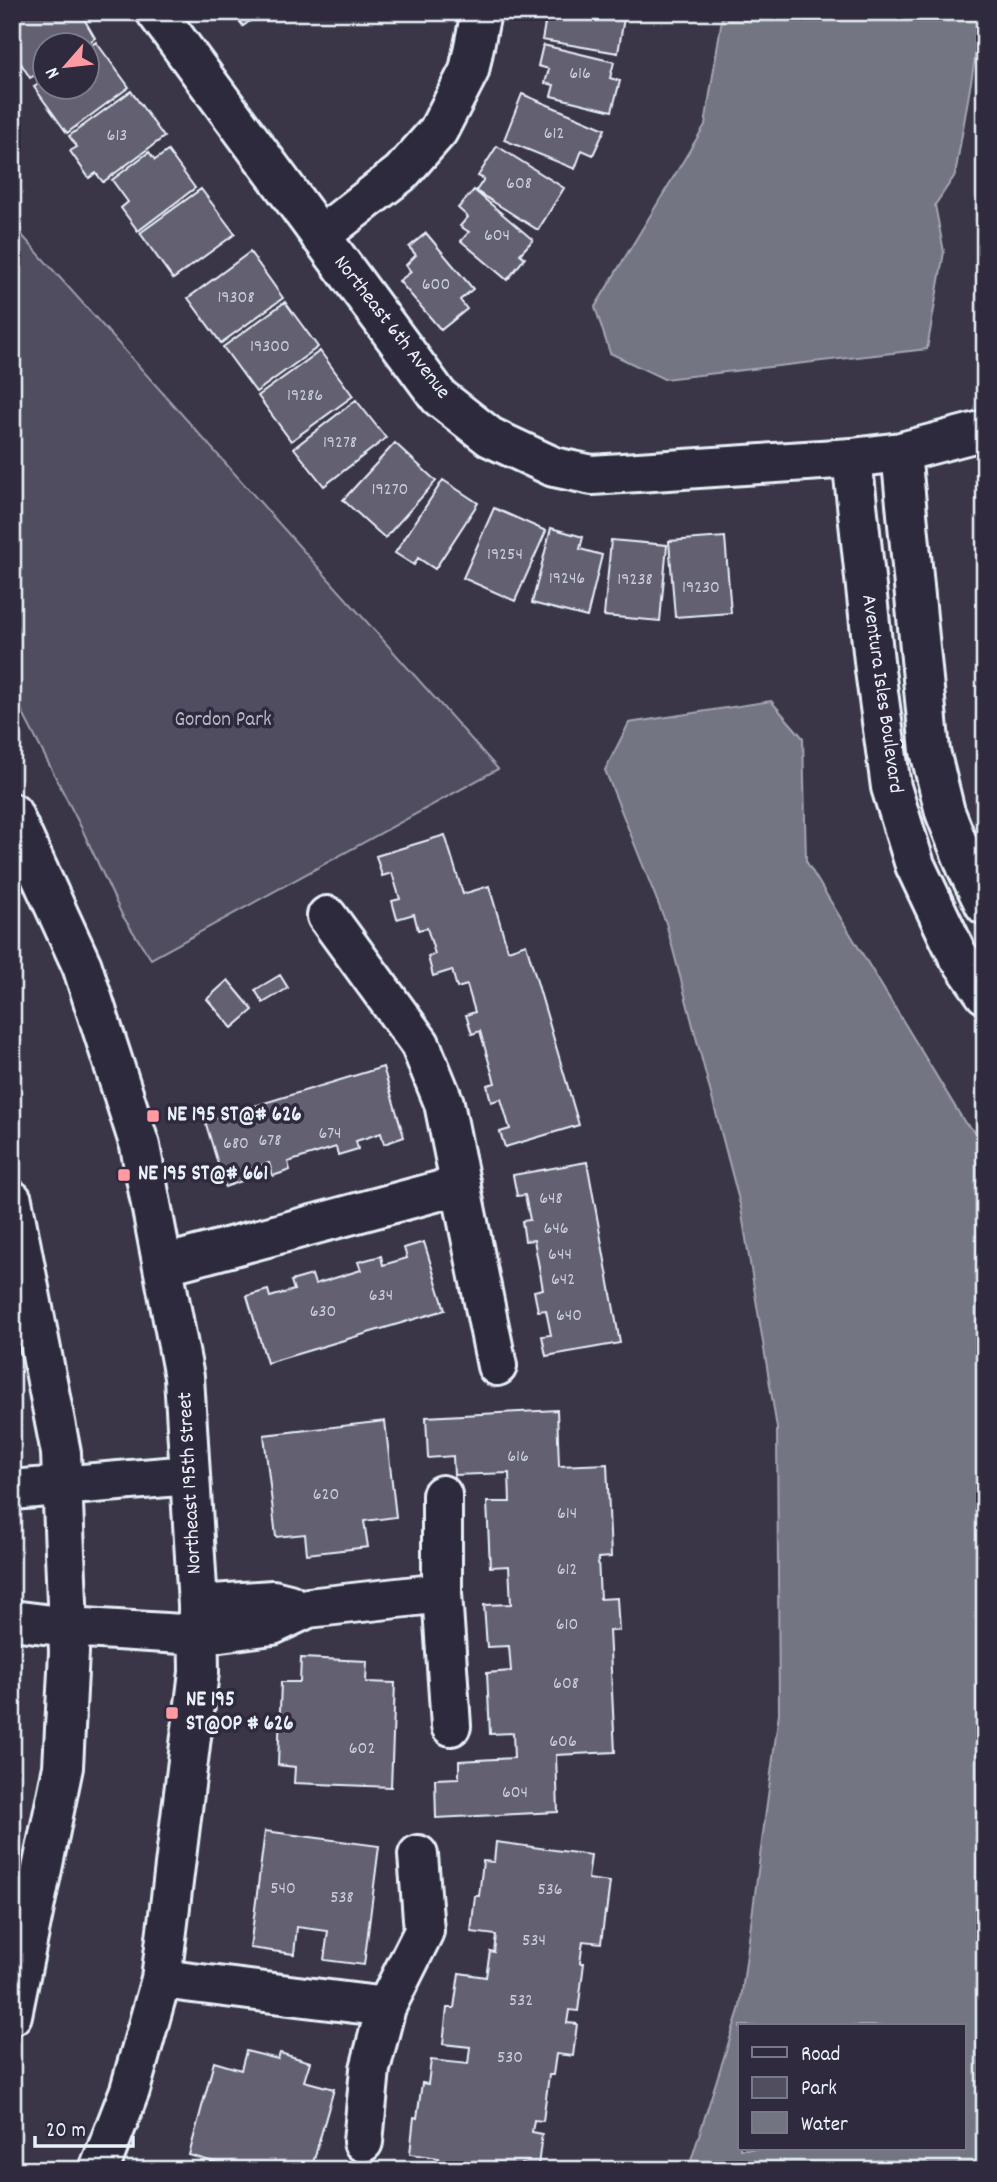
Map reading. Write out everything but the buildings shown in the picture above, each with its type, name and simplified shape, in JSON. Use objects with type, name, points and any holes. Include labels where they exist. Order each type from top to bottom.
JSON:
[{"type":"street","name":"Northeast 6th Avenue","points":[[156,12],[439,397],[490,437],[554,467],[592,475],[852,458],[901,452],[980,432]]},
{"type":"street","points":[[320,236],[401,173],[438,131],[470,71],[481,12]]},
{"type":"street","name":"Aventura Isles Boulevard","points":[[901,452],[930,751],[945,812],[967,869],[985,905]]},
{"type":"street","name":"Aventura Isles Boulevard","points":[[852,458],[875,670],[891,787],[915,865],[957,954],[985,994]]},
{"type":"street","name":"Northeast 195th Street","points":[[12,813],[82,966],[140,1146],[184,1377],[199,1672],[161,1979],[130,2090],[99,2170]]},
{"type":"street","points":[[327,916],[420,1044],[444,1103],[498,1366]]},
{"type":"street","points":[[163,1265],[461,1185]]},
{"type":"street","points":[[12,1200],[61,1453],[69,1652],[63,1767],[12,2015]]},
{"type":"street","points":[[12,1490],[190,1475]]},
{"type":"street","points":[[442,1495],[442,1593],[451,1726]]},
{"type":"street","points":[[12,1620],[68,1628],[198,1620],[272,1625],[308,1608],[442,1593]]},
{"type":"street","points":[[363,2142],[370,2069],[386,2007],[424,1931],[418,1855]]},
{"type":"street","points":[[161,1979],[386,2007]]},
{"type":"green space","name":"Gordon Park","points":[[12,224],[498,769],[151,959],[122,915],[82,829],[12,692]]},
{"type":"water","points":[[723,12],[983,12],[955,175],[935,205],[944,252],[927,349],[664,379],[610,353],[595,307],[705,125]]},
{"type":"water","points":[[771,701],[803,738],[806,861],[965,1123],[985,1140],[985,2170],[688,2170],[740,2007],[779,1713],[777,1428],[741,1208],[666,923],[605,770],[629,723]]},
{"type":"place","name":"NE 195 ST@# 626","points":[[153,1116]]},
{"type":"place","name":"NE 195 ST@# 661","points":[[124,1175]]},
{"type":"place","name":"NE 195 ST@OP # 626","points":[[172,1713]]}]
